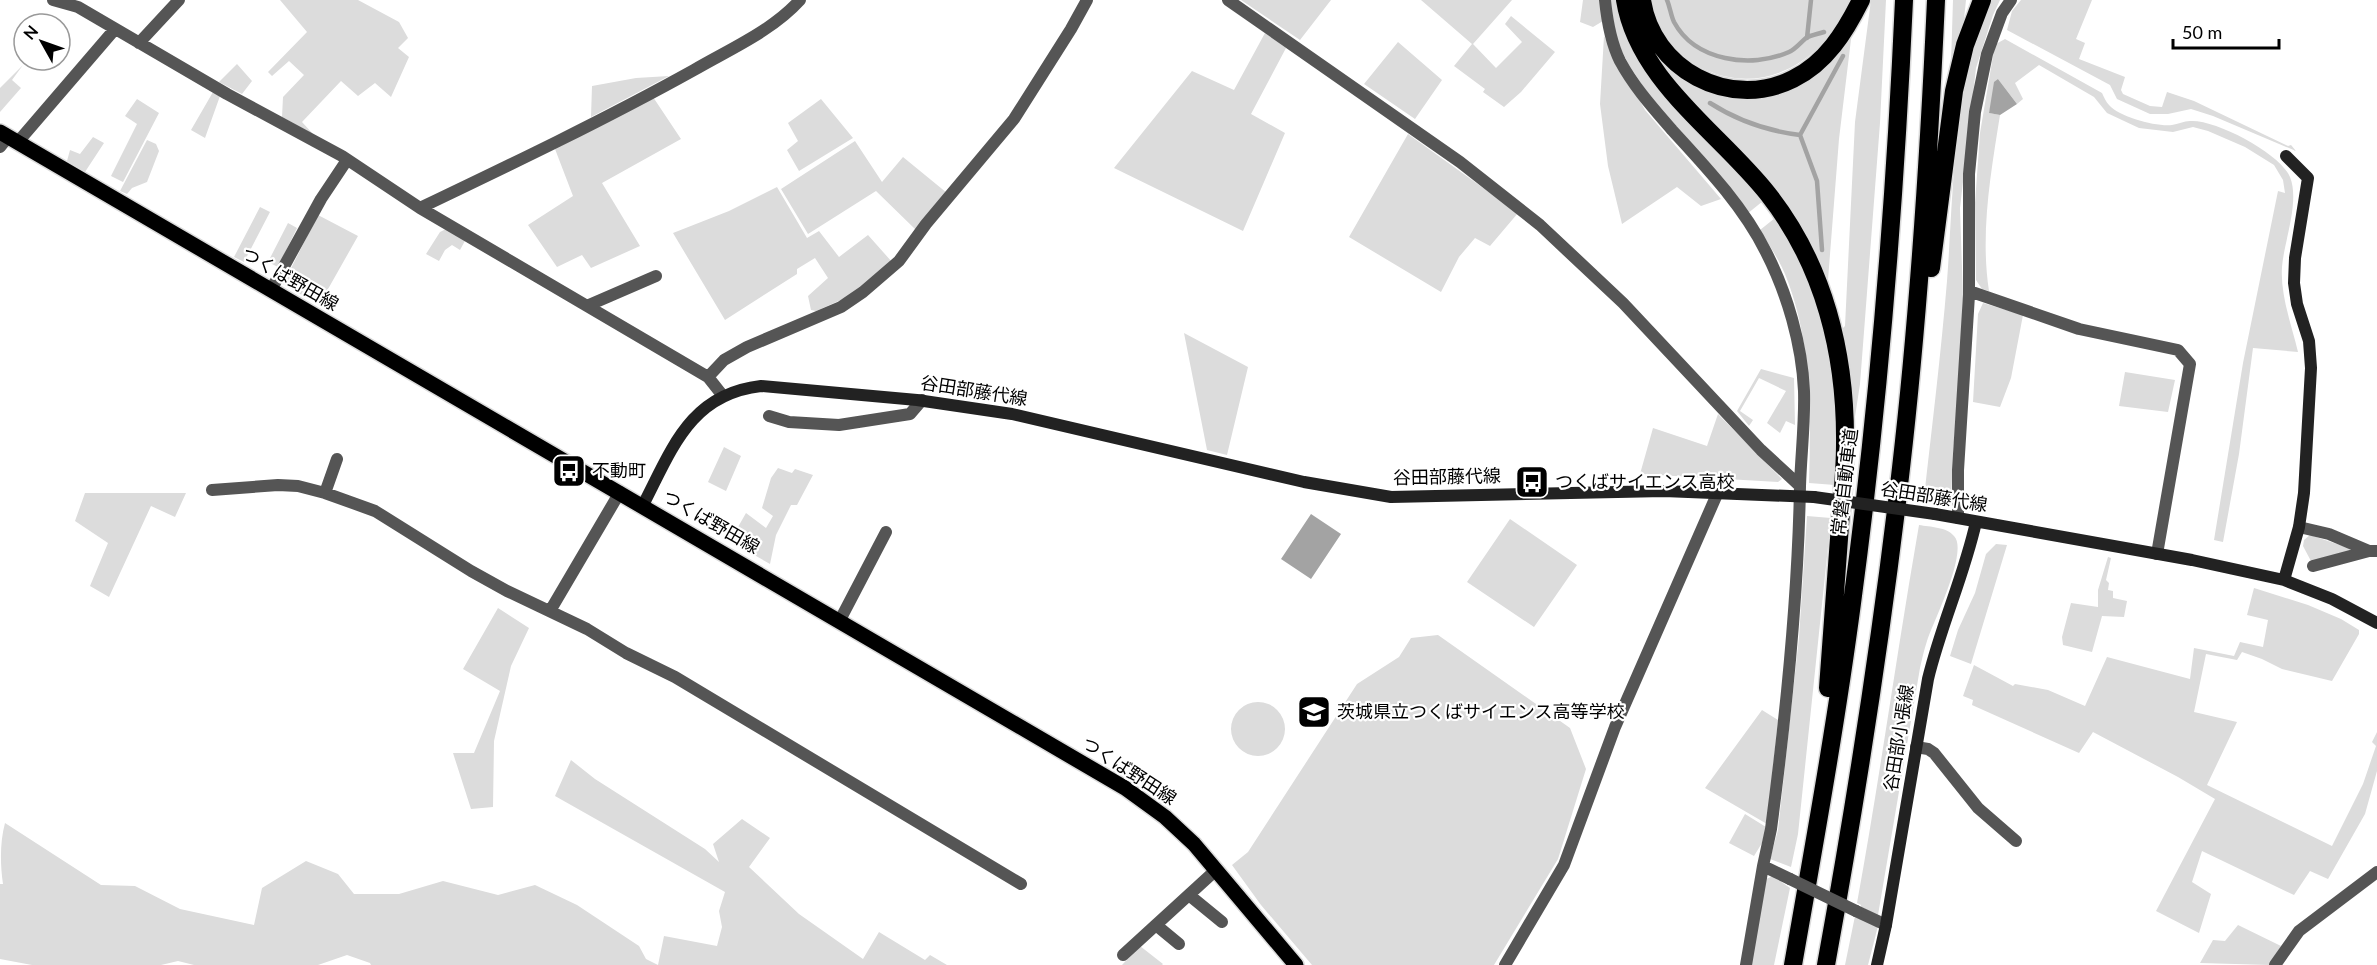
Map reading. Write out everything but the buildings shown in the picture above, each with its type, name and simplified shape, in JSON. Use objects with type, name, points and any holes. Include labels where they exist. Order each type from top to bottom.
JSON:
[{"type":"highway","points":[[1625,0],[1638,42],[1660,75],[1745,167],[1788,221],[1814,270],[1833,326],[1841,376],[1845,443],[1816,833]]},
{"type":"highway","points":[[1642,0],[1647,25],[1661,48],[1680,68],[1693,77],[1718,86],[1749,89],[1781,84],[1795,78],[1822,58],[1844,33],[1861,0]]},
{"type":"highway","name":"常磐自動車道","points":[[1793,965],[1852,605],[1871,446],[1894,194],[1904,0]]},
{"type":"highway","points":[[1902,466],[1927,188],[1936,0]]},
{"type":"highway","points":[[1827,965],[1878,645],[1943,189],[1947,136],[1954,91],[1965,45],[1982,0]]},
{"type":"main road","name":"つくば野田線","points":[[6,140],[272,290],[1125,788],[1165,817],[1194,844],[1296,965]]},
{"type":"main road","points":[[2284,580],[2299,527],[2304,493],[2311,368],[2309,341],[2297,304],[2294,283],[2295,258],[2308,177],[2286,156]]},
{"type":"main road","name":"谷田部藤代線","points":[[643,505],[687,424],[698,412],[723,396],[747,388],[769,386],[922,400],[1012,414],[1304,482],[1391,497],[1800,491],[1814,497],[1958,518],[2157,554],[2284,580],[2332,599],[2377,623]]},
{"type":"main road","name":"谷田部小張線","points":[[1877,965],[1887,925],[1935,647],[1959,585],[1976,522]]},
{"type":"street","points":[[53,0],[78,6],[139,43],[347,160],[420,208],[708,376],[723,396]]},
{"type":"street","points":[[139,43],[179,0]]},
{"type":"street","points":[[420,208],[535,153],[674,81],[762,31],[789,12],[800,0]]},
{"type":"street","points":[[708,376],[724,360],[747,347],[841,307],[863,292],[898,261],[1014,119],[1087,0]]},
{"type":"street","points":[[1228,0],[1460,162],[1540,225],[1630,310],[1800,491]]},
{"type":"street","points":[[1605,0],[1610,33],[1619,60],[1636,87],[1741,211],[1766,251],[1794,328],[1804,389],[1795,602],[1780,763],[1771,829],[1762,866],[1746,965]]},
{"type":"street","points":[[1958,518],[1958,470],[1969,291],[1970,174],[1975,112],[1987,54],[2002,13],[2011,0]]},
{"type":"street","points":[[6,140],[115,29]]},
{"type":"street","points":[[272,290],[321,199],[347,160]]},
{"type":"street","points":[[589,305],[656,276]]},
{"type":"street","points":[[1969,291],[2079,329],[2178,350],[2190,364],[2157,554]]},
{"type":"street","points":[[769,416],[789,422],[839,425],[910,414],[922,400]]},
{"type":"street","points":[[325,493],[337,459]]},
{"type":"street","points":[[212,490],[278,485],[297,486],[325,493],[375,511],[507,591],[675,677],[1021,884]]},
{"type":"street","points":[[550,611],[620,492]]},
{"type":"street","points":[[1505,965],[1564,865],[1615,727],[1718,492]]},
{"type":"street","points":[[2299,527],[2329,534],[2373,551]]},
{"type":"street","points":[[840,620],[886,532]]},
{"type":"street","points":[[2313,566],[2373,551]]},
{"type":"street","points":[[1916,747],[1928,749],[1934,753],[1978,808],[2016,841]]},
{"type":"street","points":[[1762,866],[1887,925]]},
{"type":"street","points":[[1123,955],[1216,870]]},
{"type":"street","points":[[2275,965],[2299,931],[2377,872]]},
{"type":"street","points":[[1189,895],[1222,922]]},
{"type":"street","points":[[1156,925],[1179,944]]},
{"type":"shaded area","points":[[280,0],[358,0],[399,22],[408,38],[398,48],[409,57],[391,97],[375,83],[358,96],[341,81],[302,122],[313,134],[282,117],[283,97],[304,75],[289,61],[272,76],[268,72],[307,32]]},
{"type":"shaded area","points":[[1241,0],[1331,0],[1300,40]]},
{"type":"shaded area","points":[[1421,0],[1512,0],[1473,44],[1496,68],[1522,42],[1505,24],[1511,16],[1555,52],[1521,92],[1504,107],[1483,92],[1485,89],[1454,66],[1472,44]]},
{"type":"shaded area","points":[[1583,0],[1601,0],[1603,21],[1593,27],[1580,22]]},
{"type":"shaded area","points":[[1611,0],[1616,0],[1630,46],[1652,79],[1682,115],[1763,201],[1747,214],[1647,92],[1629,65],[1615,37]]},
{"type":"shaded area","points":[[1651,0],[1850,0],[1840,21],[1810,55],[1792,67],[1772,75],[1751,79],[1729,77],[1706,70],[1684,57],[1663,35]]},
{"type":"shaded area","points":[[1871,0],[1886,0],[1880,123],[1860,384],[1851,443],[1841,330],[1845,326],[1855,122]]},
{"type":"shaded area","points":[[1953,0],[1966,0],[1963,29],[1951,63]]},
{"type":"shaded area","points":[[1992,0],[2000,0],[1976,68],[1960,208],[1963,298],[1951,503],[1924,498],[1945,308],[1957,138],[1969,67],[1979,32]]},
{"type":"shaded area","points":[[2021,0],[2092,0],[2076,39],[2085,43],[2079,59],[2125,77],[2121,90],[2123,94],[2150,106],[2162,107],[2167,92],[2194,101],[2288,146],[2291,145],[2296,151],[2191,109],[2168,114],[2150,114],[2117,99],[2110,85],[2007,30],[2012,11]]},
{"type":"shaded area","points":[[1852,31],[1839,139],[1828,280],[1789,209],[1752,163],[1681,88],[1652,49],[1760,95]]},
{"type":"shaded area","points":[[1265,33],[1286,48],[1251,114],[1285,133],[1243,231],[1114,168],[1192,71],[1234,90]]},
{"type":"shaded area","points":[[1604,36],[1645,110],[1721,199],[1701,206],[1677,187],[1622,224],[1608,166],[1600,104]]},
{"type":"shaded area","points":[[2005,39],[2102,93],[2109,105],[2121,113],[2139,120],[2165,125],[2186,121],[2201,122],[2231,132],[2274,158],[2290,177],[2293,198],[2283,257],[2282,278],[2298,352],[2253,348],[2239,454],[2223,542],[2214,540],[2243,363],[2278,191],[2285,193],[2283,180],[2274,165],[2245,147],[2208,131],[2193,127],[2173,132],[2139,128],[2107,113],[2094,97],[2039,65],[2015,83],[2023,99],[2017,104],[1998,79],[1989,113],[2000,115],[1986,225],[1989,291],[1982,289],[1976,280],[1975,203],[1980,133],[1996,44]]},
{"type":"shaded area","points":[[1398,42],[1442,80],[1415,119],[1364,84]]},
{"type":"shaded area","points":[[237,64],[252,81],[242,94],[219,82]]},
{"type":"shaded area","points":[[18,72],[12,80],[21,88],[0,112],[0,88]]},
{"type":"shaded area","points":[[669,76],[591,117],[592,86],[636,78]]},
{"type":"shaded area","points":[[1998,79],[2017,104],[2000,115],[1989,113],[1994,82]]},
{"type":"shaded area","points":[[213,92],[220,96],[205,138],[191,130]]},
{"type":"shaded area","points":[[653,97],[681,139],[602,183],[640,246],[591,268],[582,255],[557,267],[528,225],[573,196],[555,149]]},
{"type":"shaded area","points":[[137,99],[159,113],[123,182],[111,176],[137,124],[125,116]]},
{"type":"shaded area","points":[[821,99],[853,138],[799,171],[787,150],[798,141],[788,123]]},
{"type":"shaded area","points":[[1408,134],[1518,213],[1490,246],[1475,238],[1459,257],[1441,292],[1349,237]]},
{"type":"shaded area","points":[[93,137],[104,143],[85,172],[67,161],[70,150],[80,154]]},
{"type":"shaded area","points":[[147,140],[156,144],[159,151],[147,182],[132,188],[127,194],[120,191]]},
{"type":"shaded area","points":[[855,141],[882,182],[903,157],[947,193],[916,230],[876,191],[808,234],[781,189]]},
{"type":"shaded area","points":[[777,187],[807,238],[819,231],[839,257],[868,235],[892,262],[852,295],[816,311],[811,310],[808,296],[828,278],[815,258],[797,269],[797,274],[725,320],[673,233],[729,211]]},
{"type":"shaded area","points":[[260,207],[270,212],[244,262],[234,257]]},
{"type":"shaded area","points":[[318,215],[358,236],[319,305],[283,284]]},
{"type":"shaded area","points":[[1775,218],[1806,267],[1830,348],[1837,406],[1835,485],[1809,483],[1808,377],[1800,325],[1785,274],[1760,230]]},
{"type":"shaded area","points":[[288,223],[297,228],[278,267],[268,262]]},
{"type":"shaded area","points":[[446,229],[466,239],[460,250],[452,245],[445,250],[439,261],[426,254],[440,232]]},
{"type":"shaded area","points":[[1983,303],[2023,315],[2011,378],[2000,407],[1973,402],[1978,314]]},
{"type":"shaded area","points":[[1184,333],[1248,367],[1227,455],[1207,450]]},
{"type":"shaded area","points":[[1761,369],[1794,378],[1795,425],[1786,421],[1780,433],[1767,423],[1786,391],[1759,378],[1740,411],[1753,420],[1749,426],[1737,411]]},
{"type":"shaded area","points":[[2125,372],[2175,380],[2168,412],[2119,406]]},
{"type":"shaded area","points":[[1718,414],[1782,479],[1778,482],[1640,474],[1653,428],[1707,446]]},
{"type":"shaded area","points":[[724,447],[741,456],[726,491],[708,482]]},
{"type":"shaded area","points":[[778,468],[792,473],[795,469],[813,475],[797,505],[791,505],[776,535],[770,564],[730,541],[746,513],[766,528],[773,516],[762,508],[771,478]]},
{"type":"shaded area","points":[[85,493],[186,493],[175,517],[151,506],[109,597],[90,586],[108,543],[75,521]]},
{"type":"shaded area","points":[[1311,514],[1341,534],[1311,579],[1281,559]]},
{"type":"shaded area","points":[[1807,516],[1831,518],[1798,834],[1791,867],[1770,859],[1778,830],[1799,637]]},
{"type":"shaded area","points":[[1510,519],[1577,565],[1534,627],[1467,582]]},
{"type":"shaded area","points":[[1919,525],[1951,533],[1957,544],[1957,556],[1954,571],[1927,641],[1920,668],[1878,915],[1857,903]]},
{"type":"shaded area","points":[[2310,535],[2355,550],[2312,563],[2303,546],[2304,540]]},
{"type":"shaded area","points":[[1996,544],[2007,545],[1971,664],[1950,656],[1958,630],[1975,593],[1986,554]]},
{"type":"shaded area","points":[[2108,557],[2111,558],[2106,580],[2109,583],[2108,590],[2113,591],[2113,598],[2127,601],[2124,617],[2102,616],[2092,652],[2063,645],[2062,637],[2071,603],[2098,607],[2098,590]]},
{"type":"shaded area","points":[[2254,588],[2308,605],[2341,619],[2359,630],[2359,634],[2332,681],[2282,669],[2242,652],[2237,660],[2206,654],[2194,712],[2237,722],[2207,785],[2332,846],[2363,784],[2376,746],[2372,742],[2377,732],[2377,771],[2365,814],[2328,879],[2310,871],[2294,895],[2202,851],[2192,882],[2211,894],[2199,933],[2156,911],[2215,799],[2093,732],[2079,753],[1972,705],[1973,700],[1963,696],[1974,665],[2013,686],[2015,684],[2048,690],[2085,706],[2107,657],[2190,679],[2194,648],[2234,656],[2240,642],[2263,647],[2268,620],[2247,615]]},
{"type":"shaded area","points":[[498,608],[529,628],[511,666],[494,741],[493,807],[471,809],[453,753],[474,753],[500,691],[463,669]]},
{"type":"shaded area","points":[[1438,635],[1570,728],[1586,769],[1558,859],[1494,965],[1312,965],[1261,905],[1232,865],[1248,852],[1357,684],[1399,657],[1411,638]]},
{"type":"shaded area","points":[[1253,702],[1263,702],[1273,706],[1281,714],[1285,729],[1281,744],[1273,752],[1263,756],[1253,756],[1243,752],[1235,744],[1231,734],[1231,724],[1235,714],[1243,706]]},
{"type":"shaded area","points":[[1762,710],[1778,720],[1767,824],[1705,788]]},
{"type":"shaded area","points":[[571,760],[595,779],[705,849],[719,862],[713,844],[742,819],[770,838],[749,867],[799,914],[863,959],[879,932],[925,960],[930,955],[947,965],[658,965],[664,936],[717,946],[722,927],[719,911],[725,892],[555,796]]},
{"type":"shaded area","points":[[1745,814],[1766,827],[1762,843],[1754,856],[1729,843]]},
{"type":"shaded area","points":[[5,823],[101,885],[135,886],[180,909],[254,925],[262,888],[306,861],[338,874],[354,894],[399,894],[443,881],[498,895],[535,885],[577,905],[639,946],[646,959],[658,965],[371,965],[347,955],[318,965],[194,965],[178,961],[161,965],[32,965],[0,959],[3,830]]},
{"type":"shaded area","points":[[1773,876],[1790,888],[1774,965],[1751,965],[1766,879]]},
{"type":"shaded area","points":[[1855,916],[1878,926],[1868,965],[1845,965]]},
{"type":"shaded area","points":[[2238,925],[2281,946],[2270,965],[2200,963],[2213,940],[2225,941]]},
{"type":"shaded area","points":[[1140,946],[1163,964],[1122,965]]},
{"type":"waterway","points":[[1667,0],[1674,22],[1683,35],[1695,46],[1725,58],[1758,60],[1774,57],[1791,51],[1806,38],[1824,32]]},
{"type":"waterway","points":[[1807,38],[1811,0]]},
{"type":"waterway","points":[[1800,135],[1843,56]]},
{"type":"waterway","points":[[1710,103],[1754,124],[1800,135]]},
{"type":"waterway","points":[[1800,135],[1817,181],[1822,250]]},
{"type":"place","name":"不動町","points":[[569,471]]},
{"type":"place","name":"つくばサイエンス高校","points":[[1532,482]]},
{"type":"place","name":"茨城県立つくばサイエンス高等学校","points":[[1314,712]]}]
